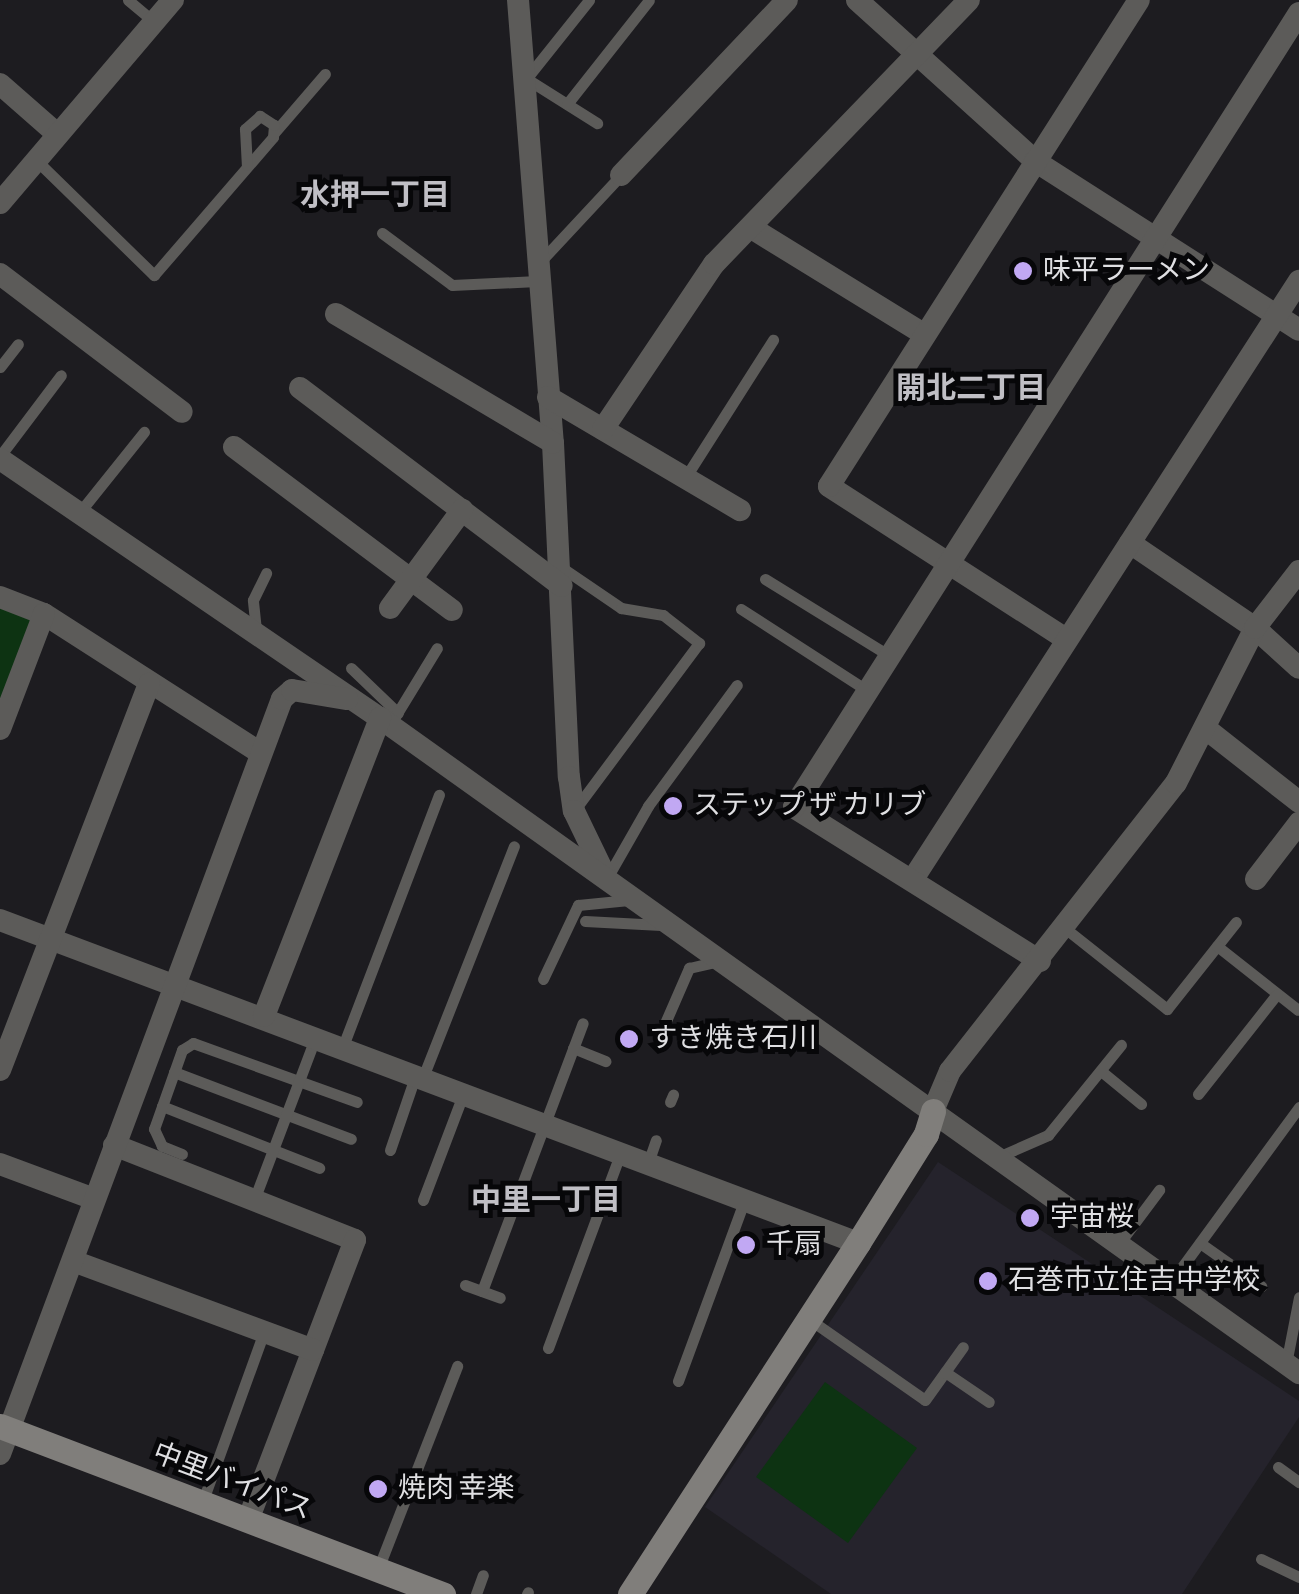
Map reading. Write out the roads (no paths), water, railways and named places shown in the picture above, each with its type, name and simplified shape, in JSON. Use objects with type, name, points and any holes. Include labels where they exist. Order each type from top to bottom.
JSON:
[{"type":"street","points":[[0,204],[56,133],[173,0]]},
{"type":"street","points":[[518,0],[536,274],[553,442],[574,811],[607,878]]},
{"type":"street","points":[[622,175],[788,0]]},
{"type":"street","points":[[857,0],[1036,160],[1299,330]]},
{"type":"street","points":[[603,429],[714,264],[753,230],[970,0]]},
{"type":"street","points":[[1066,639],[829,486],[922,334],[1138,0]]},
{"type":"street","points":[[1040,961],[794,807],[946,562],[1299,13]]},
{"type":"street","points":[[0,84],[56,133]]},
{"type":"street","points":[[753,230],[922,334]]},
{"type":"street","points":[[0,274],[182,412]]},
{"type":"street","points":[[913,879],[1299,281]]},
{"type":"street","points":[[336,314],[553,442]]},
{"type":"street","points":[[300,388],[462,510],[562,577]]},
{"type":"street","points":[[548,397],[740,510]]},
{"type":"street","points":[[234,447],[452,610]]},
{"type":"street","points":[[0,458],[356,701],[389,719],[1293,1368]]},
{"type":"street","points":[[390,608],[462,510]]},
{"type":"street","points":[[1130,543],[1255,628],[1299,668]]},
{"type":"street","points":[[631,1581],[682,1497],[809,1319],[858,1243],[926,1134],[950,1071],[1066,929],[1176,784],[1255,628],[1299,571]]},
{"type":"street","points":[[0,597],[44,614],[259,752]]},
{"type":"street","points":[[0,729],[44,614]]},
{"type":"street","points":[[0,1070],[148,684]]},
{"type":"street","points":[[0,1454],[5,1427],[73,1260],[259,752],[284,694],[356,701]]},
{"type":"street","points":[[264,1016],[389,719]]},
{"type":"street","points":[[1206,728],[1299,802]]},
{"type":"street","points":[[1256,879],[1299,823]]},
{"type":"street","points":[[0,920],[174,982],[858,1243]]},
{"type":"street","points":[[114,1145],[355,1240],[248,1520]]},
{"type":"street","points":[[0,1164],[94,1198]]},
{"type":"street","points":[[73,1260],[313,1350]]},
{"type":"street","name":"中里バイパス","points":[[5,1427],[194,1506],[248,1520],[378,1569],[416,1589]]},
{"type":"lane","points":[[128,0],[154,22]]},
{"type":"lane","points":[[589,0],[525,80],[597,123]]},
{"type":"lane","points":[[567,104],[649,0]]},
{"type":"lane","points":[[36,160],[154,276],[325,74]]},
{"type":"lane","points":[[247,166],[247,123],[260,116],[274,132]]},
{"type":"lane","points":[[382,233],[452,286],[536,274],[622,175]]},
{"type":"lane","points":[[685,478],[773,340]]},
{"type":"lane","points":[[0,367],[18,344]]},
{"type":"lane","points":[[0,458],[61,375]]},
{"type":"lane","points":[[79,513],[144,432]]},
{"type":"lane","points":[[256,633],[253,600],[266,573]]},
{"type":"lane","points":[[562,577],[620,608],[662,615],[699,643],[574,811]]},
{"type":"lane","points":[[765,579],[888,655]]},
{"type":"lane","points":[[741,609],[866,690]]},
{"type":"lane","points":[[389,719],[437,648]]},
{"type":"lane","points":[[350,668],[372,682],[389,719]]},
{"type":"lane","points":[[607,878],[648,806],[737,685]]},
{"type":"lane","points":[[343,1046],[440,796]]},
{"type":"lane","points":[[390,1150],[514,846]]},
{"type":"lane","points":[[543,979],[578,905],[638,900]]},
{"type":"lane","points":[[585,921],[676,926]]},
{"type":"lane","points":[[1066,929],[1167,1009],[1236,922]]},
{"type":"lane","points":[[1217,946],[1298,1010]]},
{"type":"lane","points":[[662,1030],[689,968],[724,962]]},
{"type":"lane","points":[[1198,1094],[1277,994]]},
{"type":"lane","points":[[482,1292],[582,1023]]},
{"type":"lane","points":[[254,1200],[316,1036]]},
{"type":"lane","points":[[182,1154],[155,1137],[182,1050],[193,1042],[357,1102]]},
{"type":"lane","points":[[998,1157],[1048,1135],[1121,1046]]},
{"type":"lane","points":[[573,1048],[606,1061]]},
{"type":"lane","points":[[1101,1070],[1141,1104]]},
{"type":"lane","points":[[174,1072],[351,1139]]},
{"type":"lane","points":[[423,1200],[464,1092]]},
{"type":"lane","points":[[162,1106],[319,1168]]},
{"type":"lane","points":[[1171,1282],[1299,1107]]},
{"type":"lane","points":[[648,1162],[656,1140]]},
{"type":"lane","points":[[548,1348],[621,1152]]},
{"type":"lane","points":[[1118,1245],[1158,1190]]},
{"type":"lane","points":[[678,1381],[745,1200]]},
{"type":"lane","points":[[1200,1243],[1262,1286]]},
{"type":"lane","points":[[465,1285],[500,1298]]},
{"type":"lane","points":[[1293,1368],[1299,1296]]},
{"type":"lane","points":[[809,1319],[925,1400],[962,1347]]},
{"type":"lane","points":[[194,1506],[264,1332]]},
{"type":"lane","points":[[378,1569],[458,1366]]},
{"type":"lane","points":[[945,1372],[989,1402]]},
{"type":"lane","points":[[1278,1466],[1299,1482]]},
{"type":"lane","points":[[1261,1558],[1299,1577]]},
{"type":"lane","points":[[476,1594],[483,1575]]},
{"type":"place","name":"味平ラーメン","points":[[1023,271]]},
{"type":"place","name":"ステップ ザ カリブ","points":[[673,806]]},
{"type":"place","name":"すき焼き石川","points":[[629,1039]]},
{"type":"place","name":"宇宙桜","points":[[1030,1218]]},
{"type":"place","name":"千扇","points":[[746,1245]]},
{"type":"place","name":"石巻市立住吉中学校","points":[[988,1281]]},
{"type":"place","name":"焼肉 幸楽","points":[[378,1489]]},
{"type":"district","name":"水押一丁目","points":[[375,196]]},
{"type":"district","name":"開北二丁目","points":[[971,389]]},
{"type":"district","name":"中里一丁目","points":[[546,1201]]}]
